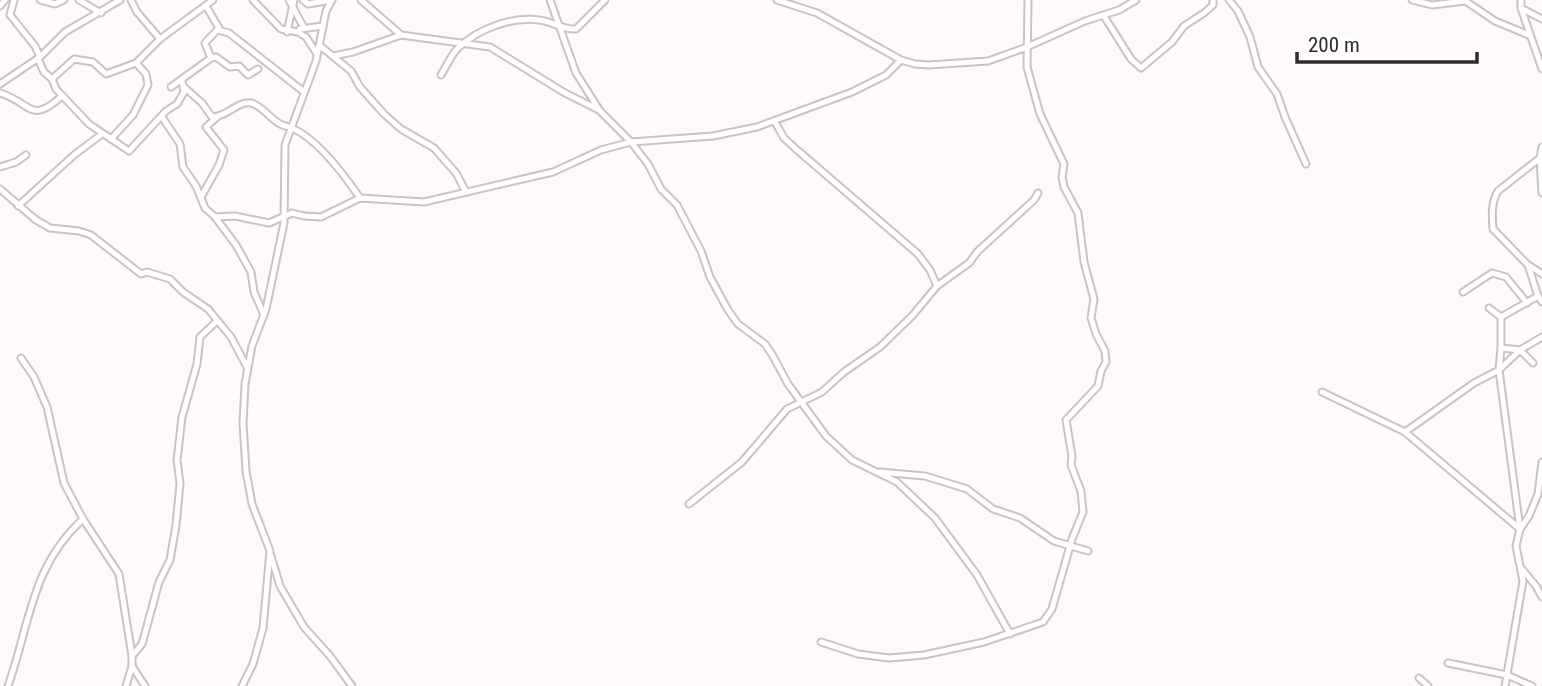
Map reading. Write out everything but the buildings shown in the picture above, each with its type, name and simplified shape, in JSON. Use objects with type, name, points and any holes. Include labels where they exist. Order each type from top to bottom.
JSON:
[{"type":"street","points":[[0,6],[5,0]]},
{"type":"street","points":[[14,0],[10,15],[35,46],[44,72],[56,89],[102,134],[129,151],[179,101],[184,92],[183,84]]},
{"type":"street","points":[[40,0],[55,4],[64,0]]},
{"type":"street","points":[[79,0],[101,13]]},
{"type":"street","points":[[0,84],[40,57],[65,32],[120,0]]},
{"type":"street","points":[[131,0],[137,12],[160,39]]},
{"type":"street","points":[[51,79],[74,59],[93,62],[106,75],[136,64],[160,39],[213,0]]},
{"type":"street","points":[[254,0],[277,26],[287,32],[323,26]]},
{"type":"street","points":[[289,0],[303,28]]},
{"type":"street","points":[[303,0],[308,4],[332,0],[323,26],[318,54],[291,127],[284,156],[285,216],[264,315],[251,346],[247,368],[243,403],[244,458],[252,504],[280,586],[304,627],[352,686]]},
{"type":"street","points":[[360,0],[401,35]]},
{"type":"street","points":[[550,0],[576,73],[600,111],[631,142],[648,164],[661,188],[677,205],[727,310],[738,324],[765,344],[788,384],[826,436],[852,460],[897,482],[935,518],[977,575],[1010,634]]},
{"type":"street","points":[[440,75],[463,44],[490,27],[515,21],[540,20],[576,29],[605,0]]},
{"type":"street","points":[[777,0],[817,13],[901,60],[929,65],[988,61],[1119,10],[1136,0]]},
{"type":"street","points":[[821,642],[858,654],[889,658],[924,655],[984,642],[1043,622],[1052,608],[1070,545],[1083,512],[1081,491],[1071,465],[1066,421],[1098,386],[1105,362],[1105,351],[1091,318],[1094,299],[1084,262],[1078,213],[1064,187],[1064,164],[1040,114],[1027,68],[1028,0]]},
{"type":"street","points":[[1104,16],[1131,59],[1141,68],[1172,42],[1184,26],[1205,13],[1213,5],[1213,0]]},
{"type":"street","points":[[1229,0],[1238,11],[1250,37],[1258,67],[1277,94],[1306,164]]},
{"type":"street","points":[[1412,0],[1432,5],[1464,1],[1495,21],[1529,35]]},
{"type":"street","points":[[1521,0],[1529,35],[1542,69]]},
{"type":"street","points":[[287,32],[293,4]]},
{"type":"street","points":[[206,6],[218,30]]},
{"type":"street","points":[[1521,8],[1542,19]]},
{"type":"street","points":[[211,58],[205,43],[218,30]]},
{"type":"street","points":[[218,30],[229,33],[304,92]]},
{"type":"street","points":[[294,31],[311,42],[318,54]]},
{"type":"street","points":[[333,55],[353,52],[401,35],[490,47],[600,111]]},
{"type":"street","points":[[319,45],[351,71],[360,87],[384,114],[401,128],[435,148],[456,173],[466,192]]},
{"type":"street","points":[[171,87],[183,84],[211,58],[216,57],[230,67],[239,66],[248,75],[258,69]]},
{"type":"street","points":[[215,217],[236,216],[269,223],[292,213],[321,217],[359,198],[424,202],[552,172],[601,150],[631,142],[713,136],[775,122],[871,83],[886,75],[901,60]]},
{"type":"street","points":[[111,139],[133,115],[148,85],[146,74],[136,64]]},
{"type":"street","points":[[183,84],[212,117],[216,118]]},
{"type":"street","points":[[0,93],[37,111],[48,109],[62,96]]},
{"type":"street","points":[[201,197],[219,165],[224,150],[206,127],[216,118],[250,103],[256,104],[279,123],[291,127],[313,143],[337,168],[359,198]]},
{"type":"street","points":[[162,117],[180,145],[183,167],[197,186],[205,208],[236,245],[251,272],[254,292],[264,315]]},
{"type":"street","points":[[775,122],[784,138],[918,254],[937,286]]},
{"type":"street","points":[[18,206],[74,155],[102,134]]},
{"type":"street","points":[[1542,147],[1542,193]]},
{"type":"street","points":[[0,167],[16,162],[26,155]]},
{"type":"street","points":[[1540,158],[1494,197],[1493,229],[1528,265],[1542,274]]},
{"type":"street","points":[[0,189],[18,206],[50,228],[90,235],[142,274],[147,272],[170,279],[183,292],[208,309],[231,337],[247,368]]},
{"type":"street","points":[[689,504],[736,468],[781,415],[828,388],[844,372],[880,347],[912,316],[937,286],[969,263],[1038,193]]},
{"type":"street","points":[[1501,317],[1540,299],[1528,265]]},
{"type":"street","points":[[1463,292],[1492,273],[1506,277],[1527,303]]},
{"type":"street","points":[[1489,308],[1501,317]]},
{"type":"street","points":[[1501,317],[1499,370],[1520,529],[1517,546],[1523,581],[1505,686]]},
{"type":"street","points":[[132,656],[142,644],[159,582],[170,560],[180,484],[177,460],[182,417],[197,363],[200,337],[217,321]]},
{"type":"street","points":[[1405,432],[1474,383],[1499,370],[1520,350],[1542,337]]},
{"type":"street","points":[[1501,348],[1520,350],[1533,363]]},
{"type":"street","points":[[21,358],[34,377],[47,407],[64,483],[83,519],[119,574],[132,656],[126,686]]},
{"type":"street","points":[[1322,392],[1405,432],[1520,529]]},
{"type":"street","points":[[1520,529],[1538,494],[1542,463]]},
{"type":"street","points":[[873,471],[925,476],[967,489],[993,509],[1020,518],[1054,541],[1088,551]]},
{"type":"street","points":[[8,686],[40,577],[56,549],[83,519]]},
{"type":"street","points":[[242,686],[253,664],[263,628],[270,551]]},
{"type":"street","points":[[1522,569],[1542,597]]},
{"type":"street","points":[[1448,663],[1507,675],[1532,686]]},
{"type":"street","points":[[132,666],[145,686]]},
{"type":"street","points":[[1419,678],[1428,686]]}]
